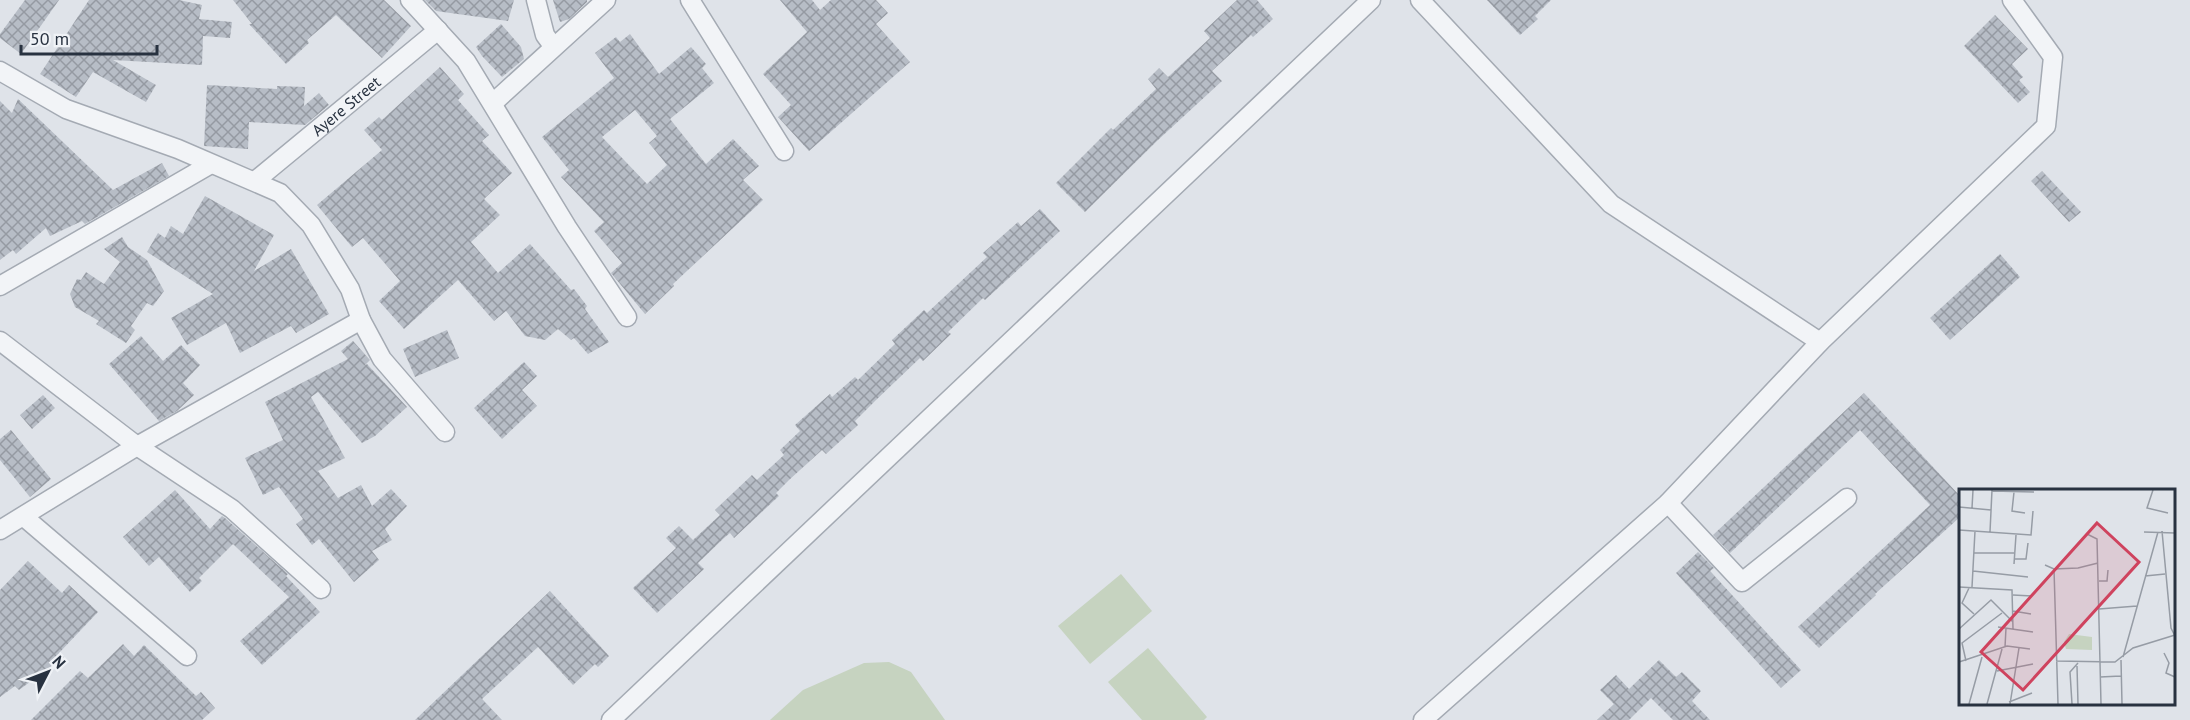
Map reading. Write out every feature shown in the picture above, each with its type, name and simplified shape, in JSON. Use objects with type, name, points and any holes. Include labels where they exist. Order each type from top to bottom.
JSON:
[{"type":"street","points":[[410,0],[466,61],[567,227],[627,317]]},
{"type":"street","points":[[536,0],[545,34],[553,46]]},
{"type":"street","points":[[493,103],[606,0]]},
{"type":"street","points":[[690,0],[784,151]]},
{"type":"street","points":[[611,720],[1371,0]]},
{"type":"street","points":[[1420,0],[1611,204],[1820,342]]},
{"type":"street","points":[[1424,720],[1668,503],[1820,342],[2046,126],[2054,57],[2012,0]]},
{"type":"street","name":"Ayere Street","points":[[255,181],[438,30]]},
{"type":"street","points":[[0,71],[66,109],[178,148],[280,193],[311,225],[350,289],[361,320],[382,359],[445,432]]},
{"type":"street","points":[[0,286],[211,164]]},
{"type":"street","points":[[0,530],[137,446],[361,320]]},
{"type":"street","points":[[0,341],[137,446],[231,509],[321,589]]},
{"type":"street","points":[[1668,503],[1742,582],[1846,498]]},
{"type":"street","points":[[24,517],[187,656]]},
{"type":"green space","points":[[1121,574],[1152,611],[1090,664],[1058,626]]},
{"type":"green space","points":[[1148,648],[1207,717],[1204,720],[1142,720],[1108,682]]},
{"type":"green space","points":[[889,662],[911,672],[945,720],[770,720],[803,690],[864,663]]},
{"type":"building","points":[[25,0],[59,0],[21,54],[0,38],[0,34]]},
{"type":"building","points":[[89,0],[179,0],[202,5],[199,19],[232,22],[230,38],[203,36],[202,65],[113,60],[156,85],[146,102],[93,72],[76,97],[40,74]]},
{"type":"building","points":[[233,0],[384,0],[411,26],[382,58],[336,15],[307,40],[309,43],[286,64],[249,24],[252,24]]},
{"type":"building","points":[[425,0],[514,0],[508,21],[436,11]]},
{"type":"building","points":[[553,0],[587,0],[587,2],[569,19],[560,22]]},
{"type":"building","points":[[780,0],[812,0],[820,10],[831,0],[876,0],[888,13],[876,24],[910,62],[809,151],[778,117],[791,105],[763,74],[807,32]]},
{"type":"building","points":[[1237,0],[1257,0],[1273,19],[1253,37],[1251,35],[1212,71],[1222,81],[1085,212],[1056,183],[1111,128],[1113,130],[1156,89],[1148,79],[1159,68],[1168,77],[1210,38],[1204,31]]},
{"type":"building","points":[[1487,0],[1551,0],[1535,16],[1538,19],[1520,35]]},
{"type":"building","points":[[1995,15],[2028,49],[2012,64],[2023,77],[2019,80],[2030,92],[2018,103],[1964,46]]},
{"type":"building","points":[[501,24],[521,47],[524,59],[502,77],[476,47]]},
{"type":"building","points":[[630,34],[659,74],[691,47],[706,64],[702,68],[714,83],[670,119],[706,164],[733,139],[759,166],[743,180],[763,200],[673,284],[674,286],[645,314],[611,273],[622,263],[594,231],[604,222],[561,177],[569,170],[542,137],[614,78],[595,53],[616,37],[620,42]],"holes":[[[635,110],[657,136],[649,143],[667,165],[647,184],[602,137]]]},
{"type":"building","points":[[440,67],[464,94],[458,100],[489,135],[482,141],[512,173],[484,199],[500,215],[471,242],[498,273],[530,244],[571,290],[574,289],[587,306],[585,309],[609,342],[588,354],[574,338],[571,340],[558,329],[545,340],[525,336],[506,311],[494,321],[458,280],[404,329],[379,301],[400,281],[363,238],[352,247],[317,205],[382,150],[364,130],[379,117],[382,120]]},
{"type":"building","points":[[207,85],[277,89],[277,86],[305,87],[304,106],[319,93],[329,105],[305,125],[249,122],[248,149],[204,146]]},
{"type":"building","points":[[18,99],[113,190],[162,163],[169,176],[85,224],[82,221],[50,236],[46,228],[16,254],[13,250],[0,260],[0,101],[12,113]]},
{"type":"building","points":[[2042,171],[2081,212],[2069,222],[2031,181]]},
{"type":"building","points":[[205,196],[274,235],[254,271],[291,249],[329,314],[296,333],[291,326],[240,353],[226,323],[187,345],[171,318],[213,294],[147,252],[158,233],[165,238],[171,226],[183,234]]},
{"type":"building","points":[[1040,209],[1060,231],[985,300],[983,298],[948,332],[951,334],[923,361],[920,358],[876,400],[855,421],[858,425],[826,454],[822,450],[789,480],[776,493],[779,496],[734,538],[730,533],[724,538],[698,563],[704,569],[657,613],[633,588],[676,548],[666,538],[679,526],[693,540],[720,515],[715,510],[752,475],[757,480],[784,455],[780,450],[800,431],[795,425],[830,394],[832,397],[855,377],[858,380],[895,344],[892,340],[924,310],[927,313],[987,257],[983,253],[1018,222],[1021,226]]},
{"type":"building","points":[[122,237],[128,247],[147,260],[164,291],[153,306],[147,303],[131,326],[135,330],[126,343],[96,324],[99,321],[75,307],[70,294],[77,279],[81,280],[86,272],[104,284],[120,262],[104,249]]},
{"type":"building","points":[[2000,254],[2020,277],[1950,340],[1930,318]]},
{"type":"building","points":[[447,330],[459,358],[415,377],[403,349]]},
{"type":"building","points":[[141,336],[163,361],[181,345],[200,365],[183,383],[194,395],[177,411],[159,421],[109,364]]},
{"type":"building","points":[[353,341],[370,360],[364,366],[367,364],[407,407],[375,436],[362,443],[318,392],[311,397],[345,458],[318,471],[338,498],[361,485],[372,506],[391,489],[407,506],[385,529],[392,540],[372,551],[379,560],[354,582],[319,539],[312,545],[296,524],[303,519],[279,487],[263,495],[245,458],[283,440],[265,402],[348,359],[341,351]]},
{"type":"building","points":[[524,362],[537,376],[522,390],[537,406],[502,439],[474,408]]},
{"type":"building","points":[[1864,393],[1959,495],[1959,518],[1819,648],[1798,627],[1930,505],[1860,430],[1730,553],[1713,535]]},
{"type":"building","points":[[43,395],[55,408],[32,429],[20,415]]},
{"type":"building","points":[[11,430],[51,479],[30,497],[0,460],[0,439]]},
{"type":"building","points":[[175,490],[210,529],[222,516],[225,518],[288,574],[286,576],[320,612],[262,665],[240,641],[289,597],[233,544],[199,578],[202,581],[190,592],[159,557],[149,566],[123,537]]},
{"type":"building","points":[[1698,552],[1714,568],[1710,571],[1801,670],[1781,688],[1676,573]]},
{"type":"building","points":[[28,561],[62,593],[69,585],[98,612],[59,653],[64,657],[19,690],[15,686],[0,697],[0,590]]},
{"type":"building","points":[[550,591],[609,656],[598,667],[595,664],[573,685],[538,647],[482,699],[502,720],[415,720]]},
{"type":"building","points":[[123,644],[134,656],[144,645],[196,696],[201,692],[215,708],[202,720],[31,720],[80,671],[88,678]]},
{"type":"building","points":[[1659,660],[1676,677],[1682,672],[1701,691],[1692,701],[1710,720],[1673,720],[1651,698],[1629,720],[1597,720],[1614,704],[1600,690],[1616,675],[1629,689]]}]
